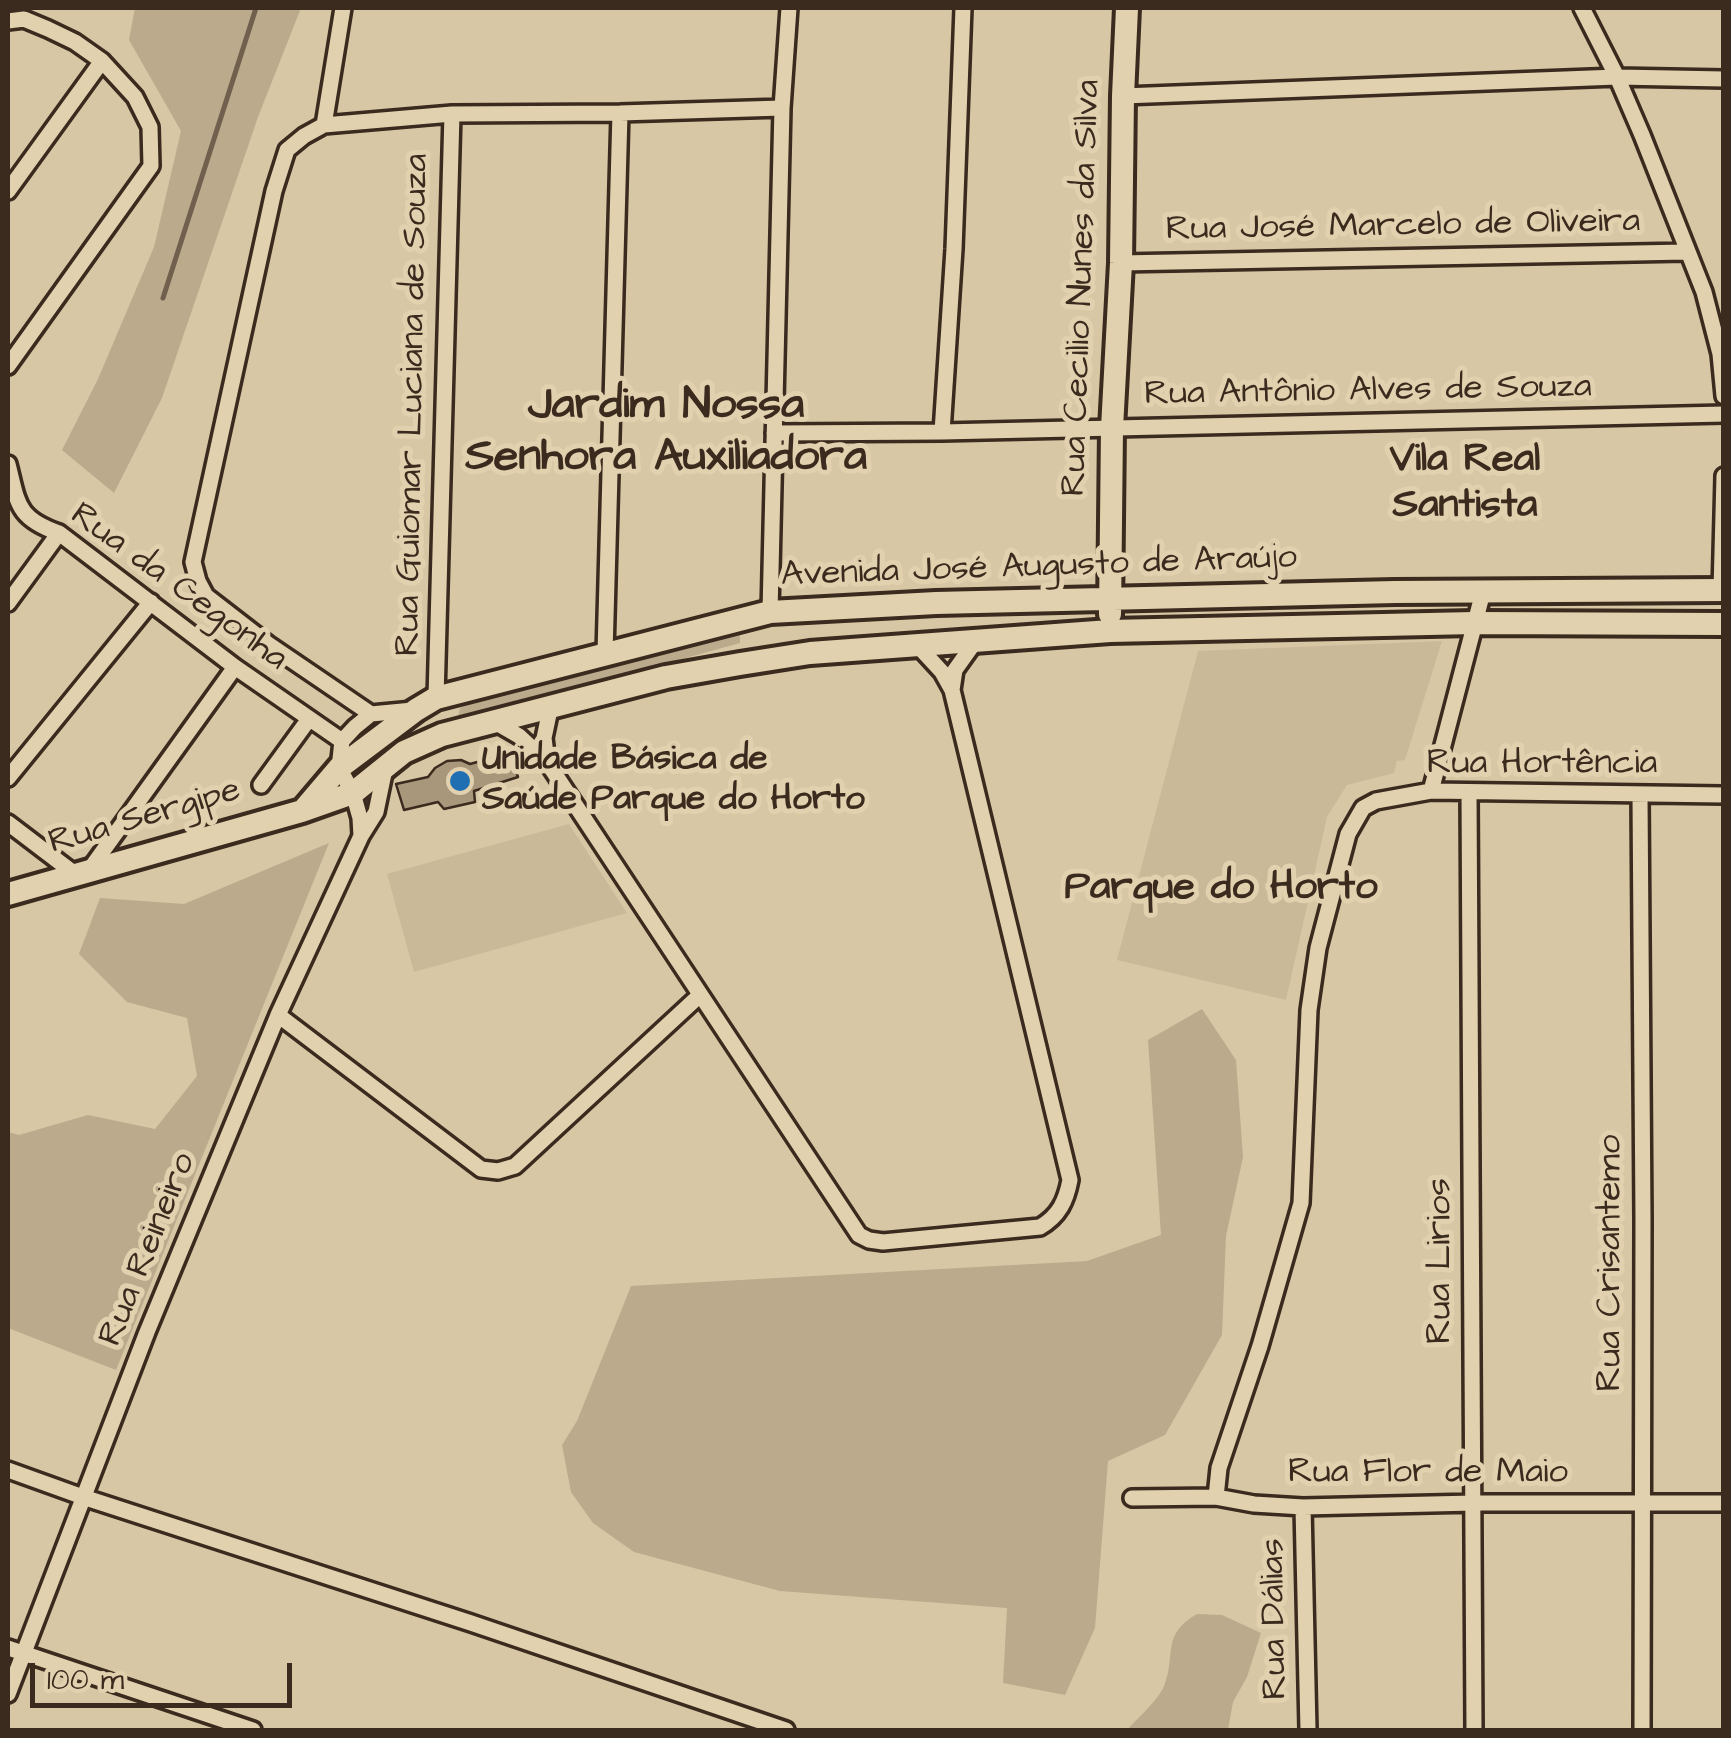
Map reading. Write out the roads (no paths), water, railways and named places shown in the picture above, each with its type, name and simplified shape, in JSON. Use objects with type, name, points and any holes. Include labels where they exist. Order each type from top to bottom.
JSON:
[{"type":"street","points":[[324,125],[343,8]]},
{"type":"street","points":[[770,612],[782,108],[789,8]]},
{"type":"street","points":[[942,432],[964,8]]},
{"type":"street","name":"Rua Cecilio Nunes da Silva","points":[[1110,618],[1112,428],[1121,263],[1127,8]]},
{"type":"street","points":[[1582,8],[1642,134],[1704,292],[1720,354],[1724,396]]},
{"type":"street","points":[[8,21],[24,19],[75,42],[102,60],[136,97],[150,127],[152,166],[8,366]]},
{"type":"street","points":[[8,191],[102,60]]},
{"type":"street","points":[[1123,96],[1617,77],[1724,79]]},
{"type":"street","points":[[371,714],[206,596],[194,562],[274,191],[287,150],[324,125],[452,114],[782,108]]},
{"type":"street","points":[[605,653],[620,113]]},
{"type":"street","name":"Rua Guiomar Luciana de Souza","points":[[426,704],[452,114]]},
{"type":"street","name":"Rua José Marcelo de Oliveira","points":[[1121,263],[1686,252]]},
{"type":"street","name":"Rua Antônio Alves de Souza","points":[[774,433],[1724,414]]},
{"type":"street","name":"Rua da Cegonha","points":[[8,464],[9,484],[28,517],[59,534],[235,667],[342,741]]},
{"type":"street","points":[[1722,590],[1724,476]]},
{"type":"street","points":[[8,603],[59,534]]},
{"type":"street","name":"Avenida José Augusto de Araújo","points":[[302,811],[353,793],[404,752],[442,734],[666,677],[810,653],[975,642],[1110,618],[1394,592],[1722,590]]},
{"type":"street","points":[[1431,791],[1483,592]]},
{"type":"street","points":[[8,778],[150,602]]},
{"type":"street","name":"Avenida José Augusto de Araújo","points":[[302,811],[339,768],[426,704],[605,653],[770,612],[936,603],[1110,618],[1724,624]]},
{"type":"street","points":[[952,690],[956,670],[975,642]]},
{"type":"street","points":[[493,721],[519,736],[548,762],[859,1235],[882,1242],[1040,1227],[1052,1220],[1067,1198],[1070,1180],[952,690],[942,672],[918,646]]},
{"type":"street","points":[[8,823],[82,871],[235,667]]},
{"type":"street","points":[[361,836],[353,793],[339,768],[342,741],[371,714],[426,704]]},
{"type":"street","points":[[548,762],[544,738],[551,705]]},
{"type":"street","points":[[260,784],[308,720]]},
{"type":"street","name":"Rua Reineiro","points":[[8,1694],[15,1651],[82,1497],[278,1015],[361,836],[376,812],[386,764]]},
{"type":"street","name":"Rua Hortência","points":[[1216,1497],[1219,1468],[1260,1346],[1301,1203],[1311,995],[1318,948],[1348,834],[1363,808],[1376,801],[1431,791],[1724,795]]},
{"type":"street","name":"Rua Lirios","points":[[1469,792],[1474,1730]]},
{"type":"street","name":"Rua Crisantemo","points":[[1640,795],[1642,1730]]},
{"type":"street","name":"Rua Sergipe","points":[[8,894],[302,811]]},
{"type":"street","points":[[278,1015],[481,1169],[498,1171],[515,1166],[700,995]]},
{"type":"street","points":[[8,1470],[786,1730]]},
{"type":"street","name":"Rua Flor de Maio","points":[[1132,1498],[1216,1497],[1303,1507],[1724,1502]]},
{"type":"street","name":"Rua Dálias","points":[[1303,1507],[1308,1730]]},
{"type":"street","points":[[15,1651],[253,1730]]},
{"type":"waterway","points":[[163,298],[256,8]]},
{"type":"place","name":"Unidade Básica de Saúde Parque do Horto","points":[[460,781]]},
{"type":"district","name":"Jardim Nossa Senhora Auxiliadora","points":[[666,434]]},
{"type":"district","name":"Vila Real Santista","points":[[1465,485]]},
{"type":"district","name":"Parque do Horto","points":[[1221,890]]}]
